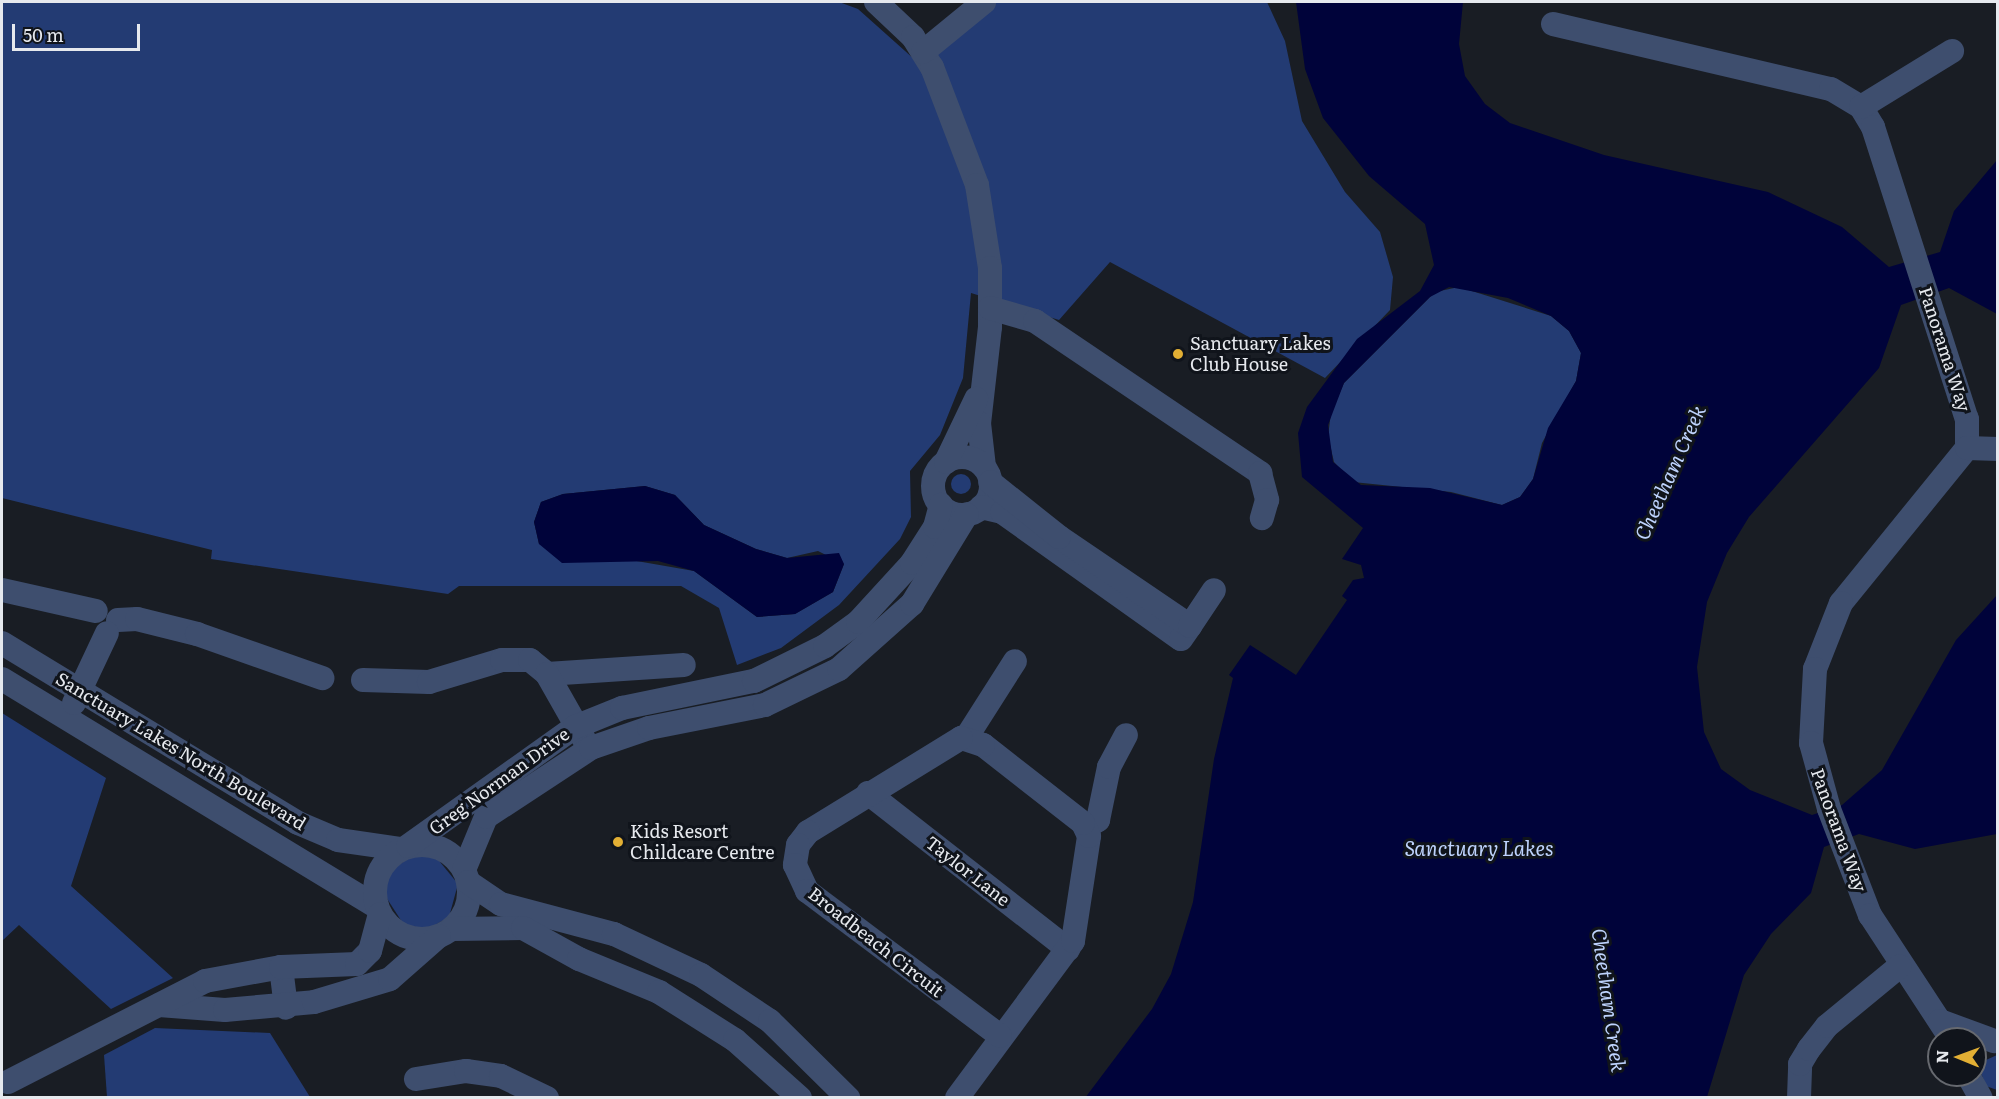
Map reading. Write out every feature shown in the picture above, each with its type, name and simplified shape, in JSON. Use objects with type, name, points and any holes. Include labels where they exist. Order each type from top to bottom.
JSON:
[{"type":"street","points":[[876,2],[918,44]]},
{"type":"street","points":[[918,44],[954,2]]},
{"type":"street","points":[[918,44],[984,2]]},
{"type":"street","points":[[1553,24],[1830,89],[1861,107],[1952,51]]},
{"type":"street","name":"Greg Norman Drive","points":[[466,876],[486,816],[591,748],[649,728],[750,710],[799,691],[883,636],[939,567],[974,511],[987,474],[980,391],[990,318],[988,243],[977,185],[953,114],[918,44]]},
{"type":"street","name":"Panorama Way","points":[[1861,107],[1873,127],[1967,418],[1967,448],[1841,603],[1820,649],[1810,726],[1829,809],[1870,915],[1900,966],[1944,1027]]},
{"type":"street","points":[[990,318],[1048,332],[1075,347],[1260,473],[1267,500],[1262,518]]},
{"type":"street","name":"Greg Norman Drive","points":[[404,848],[575,727],[622,708],[733,687],[789,667],[825,646],[876,604],[928,541],[941,505],[933,487],[980,391]]},
{"type":"street","points":[[1967,448],[1998,449]]},
{"type":"street","points":[[946,462],[970,458],[1052,532],[1190,626]]},
{"type":"street","points":[[941,505],[974,511],[1002,512],[1181,639],[1214,590]]},
{"type":"street","points":[[2,590],[68,607],[101,628],[137,619],[197,634],[322,678]]},
{"type":"street","points":[[66,718],[81,691],[101,628]]},
{"type":"street","name":"Sanctuary Lakes North Boulevard","points":[[2,643],[298,823],[338,840],[404,848]]},
{"type":"street","points":[[363,680],[429,681],[514,658],[530,660],[547,674],[575,727],[591,748]]},
{"type":"street","points":[[957,1098],[1000,1036],[1068,949],[1079,919],[1089,848],[1086,827],[983,745],[966,738],[1015,661]]},
{"type":"street","points":[[547,674],[684,665]]},
{"type":"street","points":[[789,667],[799,691]]},
{"type":"street","name":"Sanctuary Lakes North Boulevard","points":[[2,679],[379,911]]},
{"type":"street","points":[[1086,827],[1098,819],[1109,766],[1126,735]]},
{"type":"street","name":"Broadbeach Circuit","points":[[966,738],[948,743],[808,832],[798,845],[798,880],[1000,1036]]},
{"type":"street","name":"Taylor Lane","points":[[868,793],[1068,949]]},
{"type":"street","points":[[5,1084],[205,981],[281,967],[357,964],[370,951],[379,911],[376,880],[404,848],[440,848],[466,876],[501,904],[614,934],[701,975],[785,1034],[848,1098]]},
{"type":"street","points":[[159,1005],[286,1008],[377,985],[406,969],[445,932],[466,908],[466,876]]},
{"type":"street","points":[[379,911],[405,936],[524,928],[579,959],[659,992],[735,1040],[800,1098]]},
{"type":"street","points":[[1799,1098],[1800,1064],[1809,1049],[1827,1026],[1900,966]]},
{"type":"street","points":[[281,967],[286,1008]]},
{"type":"street","points":[[416,1079],[466,1071],[501,1076],[547,1098]]},
{"type":"street","points":[[1969,1087],[1981,1098]]},
{"type":"shaded area","points":[[2,2],[839,2],[858,9],[914,59],[991,2],[1267,2],[1285,41],[1302,121],[1345,192],[1380,232],[1393,277],[1390,310],[1325,378],[1110,262],[1059,320],[971,293],[963,378],[940,435],[910,471],[911,517],[900,539],[839,605],[781,648],[737,665],[719,608],[681,586],[459,586],[448,594],[211,559],[212,550],[2,498]],"holes":[[[645,486],[675,495],[704,525],[756,549],[787,558],[818,551],[844,564],[833,592],[795,614],[757,617],[694,571],[539,544],[534,522],[541,502],[563,494]]]},
{"type":"shaded area","points":[[1459,287],[1551,316],[1569,331],[1581,353],[1576,381],[1542,443],[1533,479],[1520,497],[1502,505],[1451,492],[1353,482],[1334,462],[1328,436],[1331,413],[1344,383],[1435,292]]},
{"type":"shaded area","points":[[957,474],[965,474],[971,480],[971,488],[965,494],[957,494],[951,488],[951,480]]},
{"type":"shaded area","points":[[2,713],[106,778],[71,886],[173,978],[111,1009],[19,925],[2,941]]},
{"type":"shaded area","points":[[412,856],[436,857],[458,884],[449,917],[428,929],[404,925],[384,894],[391,870]]},
{"type":"shaded area","points":[[155,1028],[270,1033],[310,1097],[107,1097],[104,1055]]},
{"type":"shaded area","points":[[1997,1055],[1997,1090],[1987,1086],[1987,1060]]},
{"type":"water","name":"Sanctuary Lakes","points":[[1296,2],[1463,2],[1459,44],[1465,76],[1485,104],[1510,123],[1604,155],[1768,192],[1842,227],[1889,267],[1940,252],[1954,211],[1997,160],[1997,314],[1949,288],[1901,305],[1879,368],[1749,517],[1727,553],[1707,602],[1697,667],[1704,732],[1721,769],[1750,790],[1812,815],[1842,805],[1882,770],[1956,640],[1997,595],[1997,834],[1915,849],[1859,834],[1824,847],[1811,893],[1771,934],[1744,975],[1707,1097],[1085,1098],[1152,1009],[1171,974],[1193,902],[1214,759],[1233,678],[1229,675],[1250,645],[1296,675],[1347,600],[1342,596],[1353,580],[1364,578],[1361,565],[1342,559],[1363,528],[1302,477],[1298,433],[1307,407],[1357,339],[1420,291],[1434,265],[1425,224],[1369,176],[1323,118],[1305,69]],"holes":[[[1449,287],[1508,298],[1551,316],[1569,331],[1581,353],[1576,381],[1548,428],[1533,479],[1520,497],[1502,505],[1430,488],[1361,485],[1333,462],[1328,425],[1344,383],[1430,297]]]},
{"type":"water","points":[[645,486],[675,495],[704,525],[756,549],[787,558],[839,553],[844,564],[833,592],[795,614],[757,617],[694,571],[658,561],[562,563],[539,544],[534,522],[541,502],[563,494]]},
{"type":"place","name":"Sanctuary Lakes Club House","points":[[1178,354]]},
{"type":"place","name":"Kids Resort Childcare Centre","points":[[618,842]]},
{"type":"water label","name":"Cheetham Creek","points":[[1669,472]]},
{"type":"water label","name":"Cheetham Creek","points":[[1610,1000]]}]
